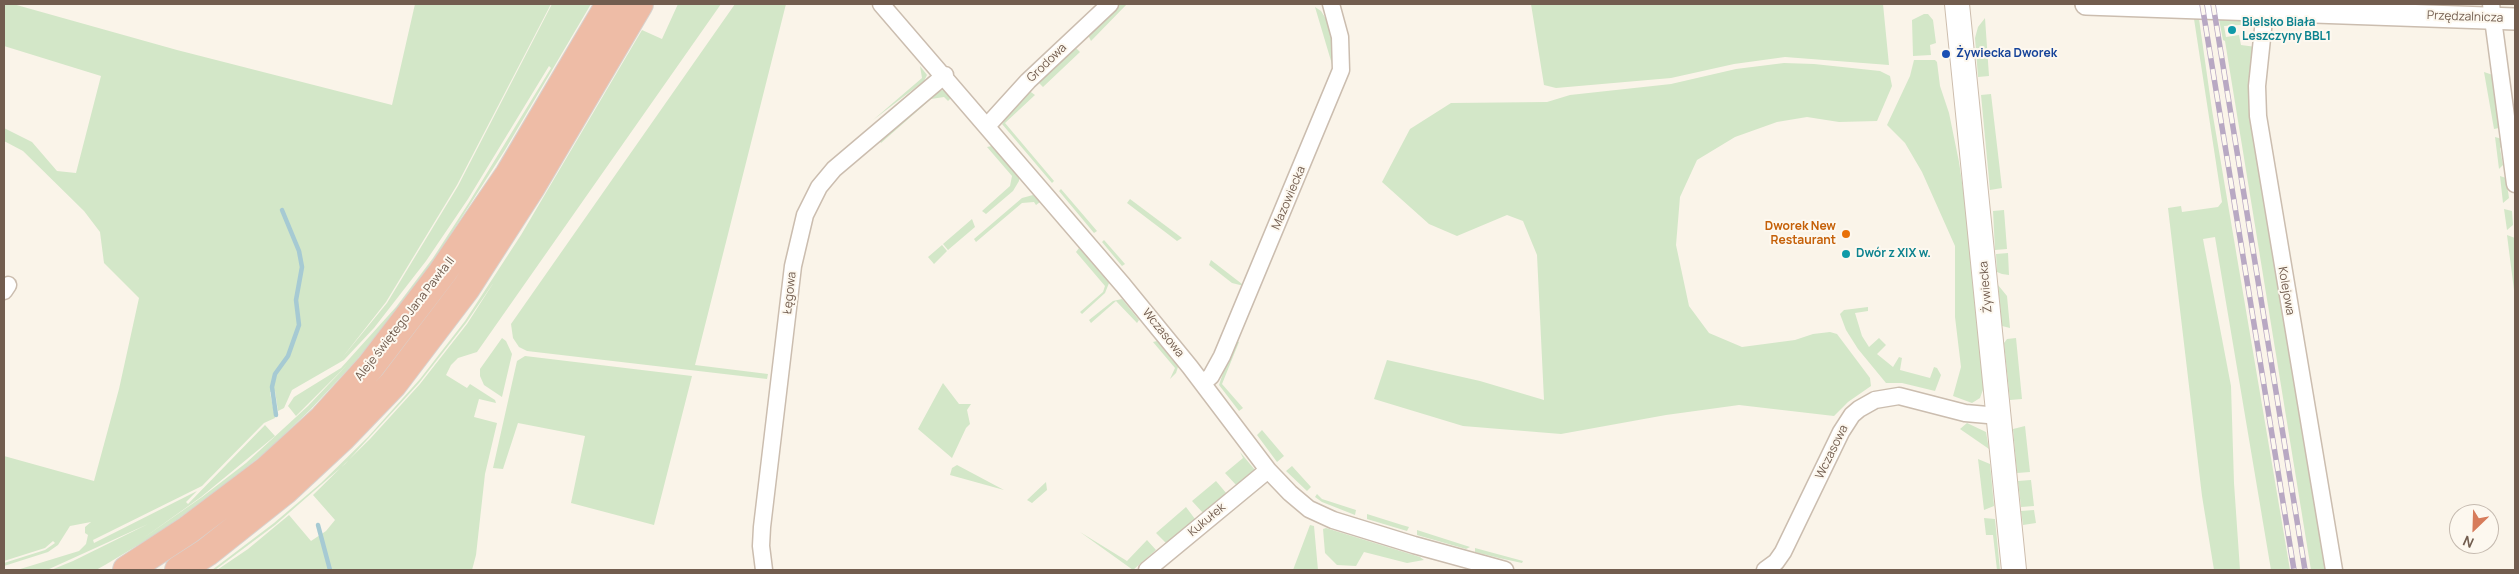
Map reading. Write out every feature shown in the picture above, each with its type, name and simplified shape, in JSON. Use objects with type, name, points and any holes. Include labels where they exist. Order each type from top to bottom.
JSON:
[{"type":"highway","name":"Aleje świętego Jana Pawła II","points":[[127,570],[188,530],[266,471],[323,419],[370,366],[442,273],[504,182],[610,4]]},
{"type":"highway","points":[[179,570],[206,552],[285,490],[341,438],[392,384],[466,288],[536,179],[639,4]]},
{"type":"main road","name":"Żywiecka","points":[[1957,4],[2014,570]]},
{"type":"street","name":"Wczasowa","points":[[881,4],[988,125],[1123,285],[1203,383],[1268,470],[1301,503],[1320,514],[1414,545],[1505,570]]},
{"type":"street","name":"Grodowa","points":[[988,125],[1028,81],[1110,4]]},
{"type":"street","name":"Mazowiecka","points":[[1203,383],[1210,376],[1222,356],[1341,70],[1340,37],[1331,4]]},
{"type":"street","name":"Przędzalnicza","points":[[2086,4],[2265,10],[2492,11],[2515,19]]},
{"type":"street","name":"Kolejowa","points":[[2265,10],[2257,86],[2258,116],[2334,570]]},
{"type":"street","points":[[2492,11],[2515,184]]},
{"type":"street","name":"Łęgowa","points":[[764,570],[761,546],[762,527],[793,266],[805,214],[819,187],[834,169],[944,75]]},
{"type":"street","name":"Wczasowa","points":[[1765,570],[1776,562],[1783,552],[1841,432],[1852,415],[1859,409],[1875,400],[1899,396],[1966,413],[1999,416]]},
{"type":"street","name":"Kukułek","points":[[1147,570],[1268,470]]},
{"type":"green space","points":[[4,4],[13,4],[177,50],[392,105],[415,4],[551,4],[457,185],[386,302],[342,358],[387,303],[458,186],[552,4],[591,4],[505,150],[435,259],[396,313],[355,362],[310,410],[266,452],[213,494],[160,532],[96,570],[51,570],[148,524],[47,570],[17,570],[79,551],[86,544],[88,535],[85,533],[85,527],[91,522],[70,526],[58,545],[48,552],[4,566],[4,563],[45,550],[55,543],[53,541],[45,548],[4,561],[4,456],[94,481],[119,389],[139,298],[104,263],[100,232],[84,211],[23,151],[4,141],[4,128],[32,142],[57,171],[76,173],[101,76],[4,46]],"holes":[[[549,66],[551,68],[433,258],[396,307],[341,368],[294,397],[288,406],[296,416],[347,365],[308,406],[246,463],[202,497],[142,539],[201,497],[275,436],[265,425],[188,504],[186,502],[197,491],[94,543],[93,540],[202,486],[264,423],[275,418],[270,392],[275,391],[278,411],[284,408],[292,390],[344,360],[374,328],[426,261],[468,199]]]},
{"type":"green space","points":[[678,4],[721,4],[477,352],[458,358],[451,365],[446,375],[467,388],[470,384],[495,400],[496,403],[479,399],[474,417],[497,423],[485,474],[476,555],[472,570],[217,570],[248,549],[289,515],[311,541],[326,531],[335,520],[313,495],[341,467],[275,525],[215,570],[212,570],[274,523],[321,483],[368,437],[420,379],[465,321],[521,235],[642,30],[662,39]],"holes":[[[494,282],[467,324],[420,384],[349,460],[419,383],[466,323]]]},
{"type":"green space","points":[[735,4],[786,4],[695,365],[768,374],[767,379],[527,351],[519,347],[513,338],[511,324]]},
{"type":"green space","points":[[1117,4],[1127,4],[1091,41],[1087,33]]},
{"type":"green space","points":[[1531,4],[1883,4],[1889,65],[1785,57],[1734,64],[1671,78],[1556,88],[1544,85]]},
{"type":"green space","points":[[1315,7],[1321,11],[1334,32],[1334,71]]},
{"type":"green space","points":[[1928,14],[1933,20],[1936,43],[1930,45],[1931,55],[1913,56],[1912,20]]},
{"type":"green space","points":[[1985,18],[1989,76],[1978,77],[1975,38],[1978,27]]},
{"type":"green space","points":[[2194,19],[2199,19],[2212,110],[2290,570],[2271,570],[2215,237],[2203,239],[2231,386],[2234,483],[2240,570],[2214,570],[2202,496],[2168,208],[2181,206],[2182,212],[2218,207],[2222,202]]},
{"type":"green space","points":[[2219,19],[2254,21],[2255,24],[2224,26],[2226,37],[2239,35],[2241,45],[2256,47],[2330,570],[2311,570],[2225,41],[2223,40]]},
{"type":"green space","points":[[1073,45],[1080,52],[1043,87],[1036,80]]},
{"type":"green space","points":[[1914,60],[1935,60],[1937,62],[1940,86],[1949,113],[1959,162],[1968,223],[1984,387],[1980,398],[1972,403],[1953,396],[1961,367],[1955,317],[1955,246],[1922,172],[1905,143],[1887,125],[1910,76]]},
{"type":"green space","points":[[1784,63],[1880,71],[1890,76],[1892,86],[1877,121],[1839,122],[1807,117],[1777,122],[1735,137],[1697,160],[1680,197],[1676,245],[1689,306],[1709,333],[1742,347],[1795,340],[1813,334],[1830,332],[1837,334],[1870,378],[1871,386],[1848,402],[1834,416],[1739,405],[1666,415],[1561,434],[1463,426],[1374,399],[1387,360],[1480,381],[1544,400],[1537,255],[1523,221],[1507,215],[1457,236],[1429,224],[1382,182],[1410,129],[1451,103],[1547,102],[1570,95],[1671,84],[1736,69]]},
{"type":"green space","points":[[920,66],[927,75],[924,81],[873,120],[922,78]]},
{"type":"green space","points":[[2484,72],[2493,75],[2502,123],[2499,128],[2494,129]]},
{"type":"green space","points":[[944,90],[951,98],[948,101],[944,97],[931,99],[881,143],[879,140],[937,91]]},
{"type":"green space","points":[[1028,90],[1035,95],[1005,123],[1054,181],[1052,183],[1002,124],[1025,91]]},
{"type":"green space","points":[[1991,94],[2002,188],[1990,190],[1981,95]]},
{"type":"green space","points":[[2495,137],[2502,139],[2503,146],[2500,148],[2503,165],[2499,169]]},
{"type":"green space","points":[[992,146],[1019,178],[1019,181],[1013,191],[986,214],[982,211],[1010,186],[1012,176],[987,147]]},
{"type":"green space","points":[[2500,176],[2506,178],[2509,198],[2503,203]]},
{"type":"green space","points":[[1061,189],[1097,231],[1094,233],[1059,191]]},
{"type":"green space","points":[[1033,195],[1040,202],[1036,205],[1034,202],[1022,203],[976,242],[974,239],[1022,198]]},
{"type":"green space","points":[[1130,199],[1182,238],[1177,241],[1127,203]]},
{"type":"green space","points":[[2504,209],[2512,211],[2513,225],[2507,230]]},
{"type":"green space","points":[[2004,210],[2007,249],[1995,250],[1993,211]]},
{"type":"green space","points":[[972,219],[975,227],[948,250],[943,244]]},
{"type":"green space","points":[[2507,235],[2515,238],[2515,298]]},
{"type":"green space","points":[[1104,240],[1125,264],[1122,266],[1102,242]]},
{"type":"green space","points":[[942,245],[947,251],[934,264],[928,257]]},
{"type":"green space","points":[[1079,248],[1109,283],[1105,293],[1082,314],[1080,312],[1103,292],[1105,286],[1076,252]]},
{"type":"green space","points":[[2008,253],[2009,275],[1997,272],[1996,254]]},
{"type":"green space","points":[[1211,260],[1242,284],[1249,283],[1244,286],[1232,283],[1209,265]]},
{"type":"green space","points":[[1998,285],[2007,296],[2010,328],[2002,326]]},
{"type":"green space","points":[[1122,299],[1139,320],[1137,323],[1116,301],[1091,323],[1089,320],[1113,301]]},
{"type":"green space","points":[[1868,307],[1868,311],[1855,313],[1862,336],[1869,347],[1879,338],[1886,345],[1877,354],[1893,367],[1899,357],[1902,358],[1900,370],[1930,378],[1934,367],[1937,368],[1941,375],[1935,391],[1902,383],[1886,383],[1858,349],[1846,330],[1840,314],[1844,310]]},
{"type":"green space","points":[[502,338],[506,341],[512,354],[502,397],[484,385],[480,376],[480,369]]},
{"type":"green space","points":[[2016,338],[2022,399],[2010,400],[2004,343],[2007,339]]},
{"type":"green space","points":[[1234,340],[1239,342],[1222,384],[1243,408],[1239,411],[1219,385]]},
{"type":"green space","points":[[1157,341],[1178,367],[1176,373],[1170,379],[1175,368],[1153,342]]},
{"type":"green space","points":[[525,356],[692,376],[654,525],[571,503],[585,436],[518,423],[503,469],[493,468],[517,361]]},
{"type":"green space","points":[[943,383],[959,404],[971,404],[967,410],[970,424],[966,428],[952,458],[918,429]]},
{"type":"green space","points":[[1967,423],[1986,432],[1989,449],[1960,429]]},
{"type":"green space","points":[[2025,426],[2030,472],[2017,473],[2013,429]]},
{"type":"green space","points":[[1262,430],[1284,456],[1277,462],[1257,435]]},
{"type":"green space","points":[[1240,452],[1255,470],[1237,486],[1225,473],[1243,458]]},
{"type":"green space","points":[[1978,459],[1990,464],[1994,506],[1984,510]]},
{"type":"green space","points":[[957,465],[1004,490],[950,475],[952,468]]},
{"type":"green space","points":[[1292,466],[1311,487],[1307,491],[1286,471]]},
{"type":"green space","points":[[2031,480],[2034,506],[2021,507],[2018,481]]},
{"type":"green space","points":[[1216,481],[1227,494],[1203,513],[1192,501]]},
{"type":"green space","points":[[1046,482],[1047,490],[1032,503],[1027,500]]},
{"type":"green space","points":[[1317,494],[1322,499],[1356,510],[1355,515],[1322,502],[1315,497]]},
{"type":"green space","points":[[1186,507],[1195,519],[1166,543],[1156,533]]},
{"type":"green space","points":[[2034,510],[2036,523],[2023,525],[2021,511]]},
{"type":"green space","points":[[1367,514],[1409,527],[1407,531],[1367,519]]},
{"type":"green space","points":[[1984,518],[1995,519],[2000,570],[1997,570],[1993,535],[1986,535]]},
{"type":"green space","points":[[1310,525],[1314,526],[1318,570],[1293,570]]},
{"type":"green space","points":[[1326,528],[1420,557],[1424,560],[1407,563],[1364,552],[1356,566],[1337,565],[1325,553],[1323,529]]},
{"type":"green space","points":[[1417,530],[1470,547],[1466,549],[1417,535]]},
{"type":"green space","points":[[1080,532],[1127,561],[1147,540],[1156,550],[1133,570]]},
{"type":"green space","points":[[1475,548],[1523,561],[1522,563],[1475,552]]},
{"type":"waterway","points":[[276,415],[272,387],[275,374],[288,356],[299,325],[296,300],[302,267],[299,251],[282,210]]},
{"type":"waterway","points":[[318,525],[330,570]]},
{"type":"railway","points":[[2202,4],[2294,570]]},
{"type":"railway","points":[[2213,4],[2305,570]]},
{"type":"place","name":"Bielsko Biała Leszczyny BBL1","points":[[2232,30]]},
{"type":"place","name":"Żywiecka Dworek","points":[[1946,54]]},
{"type":"place","name":"Dworek New Restaurant","points":[[1846,234]]},
{"type":"place","name":"Dwór z XIX w.","points":[[1846,254]]}]
